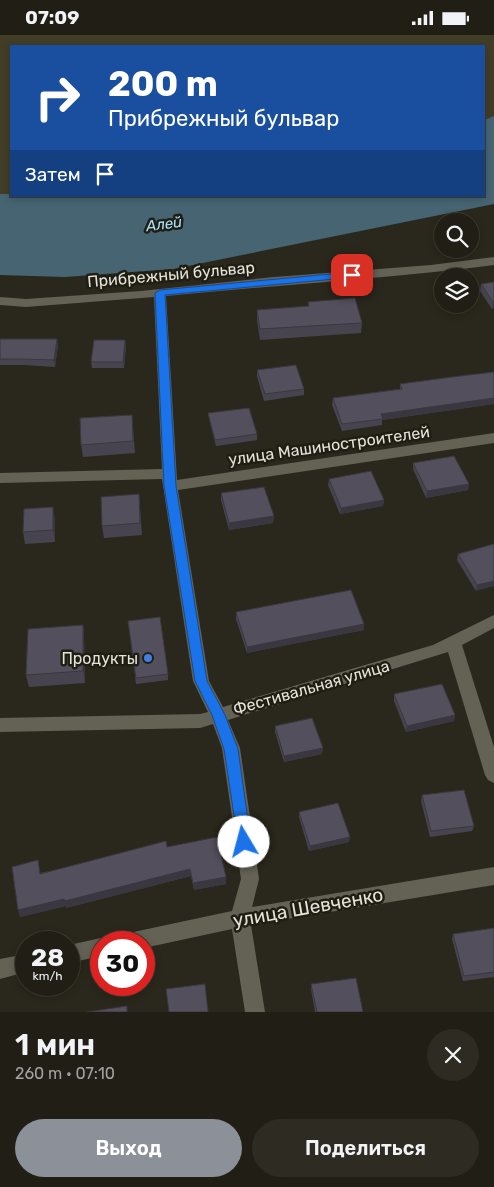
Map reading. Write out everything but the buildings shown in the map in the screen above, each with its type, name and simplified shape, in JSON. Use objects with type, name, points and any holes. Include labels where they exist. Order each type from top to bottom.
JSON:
[{"type":"street","name":"Прибрежный бульвар","points":[[0,301],[26,303],[160,293],[274,281],[431,269],[494,261]]},
{"type":"street","points":[[160,293],[169,480],[201,681],[218,715],[231,749],[250,879],[240,918],[255,1012]]},
{"type":"street","name":"улица Машиностроителей","points":[[0,478],[169,480],[494,438]]},
{"type":"street","name":"Фестивальная улица","points":[[0,725],[200,721],[438,649],[494,621]]},
{"type":"street","points":[[453,642],[494,775]]},
{"type":"street","name":"улица Шевченко","points":[[155,936],[240,918],[494,877]]},
{"type":"street","points":[[0,969],[15,966]]},
{"type":"shaded area","points":[[0,35],[494,35],[494,116],[485,120],[485,45],[10,45],[10,194],[0,194]]},
{"type":"water","name":"Алей","points":[[494,116],[494,204],[450,213],[434,213],[434,216],[173,269],[65,277],[0,275],[0,194],[10,194],[10,197],[485,197],[485,120]]},
{"type":"place","name":"Продукты","points":[[148,658]]},
{"type":"route","points":[[244,842],[231,749],[218,715],[201,681],[170,486],[160,293],[352,275]]}]
